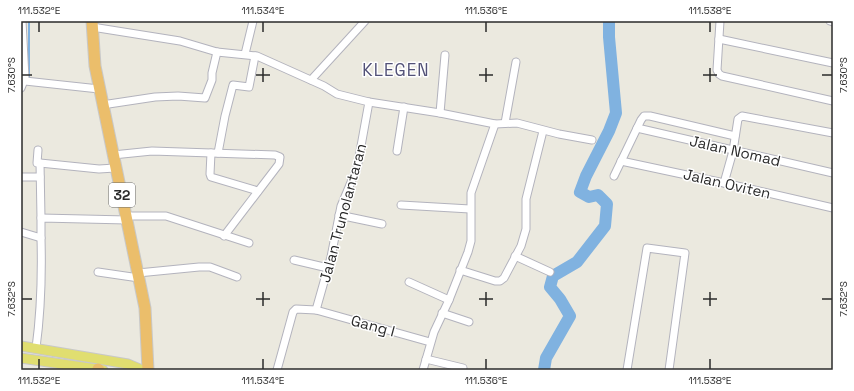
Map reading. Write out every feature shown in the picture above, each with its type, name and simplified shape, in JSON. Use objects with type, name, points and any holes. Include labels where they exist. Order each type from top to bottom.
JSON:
[{"type":"highway","name":"32","points":[[92,24],[95,66],[102,106],[139,276],[144,308],[148,370]]},
{"type":"main road","points":[[21,346],[128,364],[142,370]]},
{"type":"main road","points":[[21,358],[100,370]]},
{"type":"street","points":[[22,21],[26,78],[23,84],[99,89]]},
{"type":"street","points":[[244,54],[253,21]]},
{"type":"street","points":[[311,80],[366,21]]},
{"type":"street","points":[[720,21],[717,70],[719,74],[722,76],[833,101]]},
{"type":"street","points":[[92,24],[180,42],[218,52],[255,56],[311,80],[337,94],[369,102],[440,113],[495,124],[517,122],[543,131],[592,140]]},
{"type":"street","points":[[719,39],[833,63]]},
{"type":"street","points":[[102,106],[155,97],[178,96],[205,98],[212,80],[212,73],[218,52]]},
{"type":"street","points":[[255,56],[249,87],[233,84],[210,174],[211,178],[258,191]]},
{"type":"street","points":[[440,113],[445,56]]},
{"type":"street","points":[[505,123],[516,62]]},
{"type":"street","name":"Jalan Trunolantaran","points":[[316,310],[328,268],[339,215],[346,193],[357,168],[369,102]]},
{"type":"street","points":[[396,151],[404,107]]},
{"type":"street","points":[[724,182],[733,151],[739,117],[744,115],[833,133]]},
{"type":"street","points":[[614,176],[644,116],[650,116],[735,136]]},
{"type":"street","points":[[423,370],[430,342],[468,252],[471,241],[470,209],[473,186],[495,124]]},
{"type":"street","name":"Jalan Nomad","points":[[637,128],[833,173]]},
{"type":"street","points":[[460,270],[495,281],[500,281],[504,278],[521,246],[526,229],[526,199],[543,131]]},
{"type":"street","points":[[38,150],[37,163],[99,169],[115,168]]},
{"type":"street","points":[[113,155],[152,151],[275,155],[280,157],[279,164],[224,236]]},
{"type":"street","name":"Jalan Oviten","points":[[621,161],[724,182],[833,208]]},
{"type":"street","points":[[36,348],[40,318],[42,266],[40,163]]},
{"type":"street","points":[[21,177],[40,177]]},
{"type":"street","points":[[401,205],[470,209]]},
{"type":"street","points":[[339,215],[382,224]]},
{"type":"street","points":[[41,218],[127,218],[166,216],[249,243]]},
{"type":"street","points":[[21,232],[41,238]]},
{"type":"street","points":[[627,370],[647,248],[685,253],[669,370]]},
{"type":"street","points":[[515,256],[550,272]]},
{"type":"street","points":[[294,260],[328,268]]},
{"type":"street","points":[[98,272],[139,276],[199,267],[210,268],[237,277]]},
{"type":"street","points":[[409,282],[449,300]]},
{"type":"street","points":[[277,370],[293,312],[296,309],[316,310]]},
{"type":"street","name":"Gang I","points":[[316,310],[430,342]]},
{"type":"street","points":[[442,313],[470,322]]},
{"type":"street","points":[[426,358],[462,368]]},
{"type":"waterway","points":[[29,21],[29,79]]},
{"type":"waterway","points":[[544,370],[546,358],[570,316],[560,299],[550,287],[553,276],[577,262],[605,226],[607,204],[598,195],[589,197],[580,192],[616,113],[609,37],[609,21]]},
{"type":"district","name":"KLEGEN","points":[[396,70]]}]
